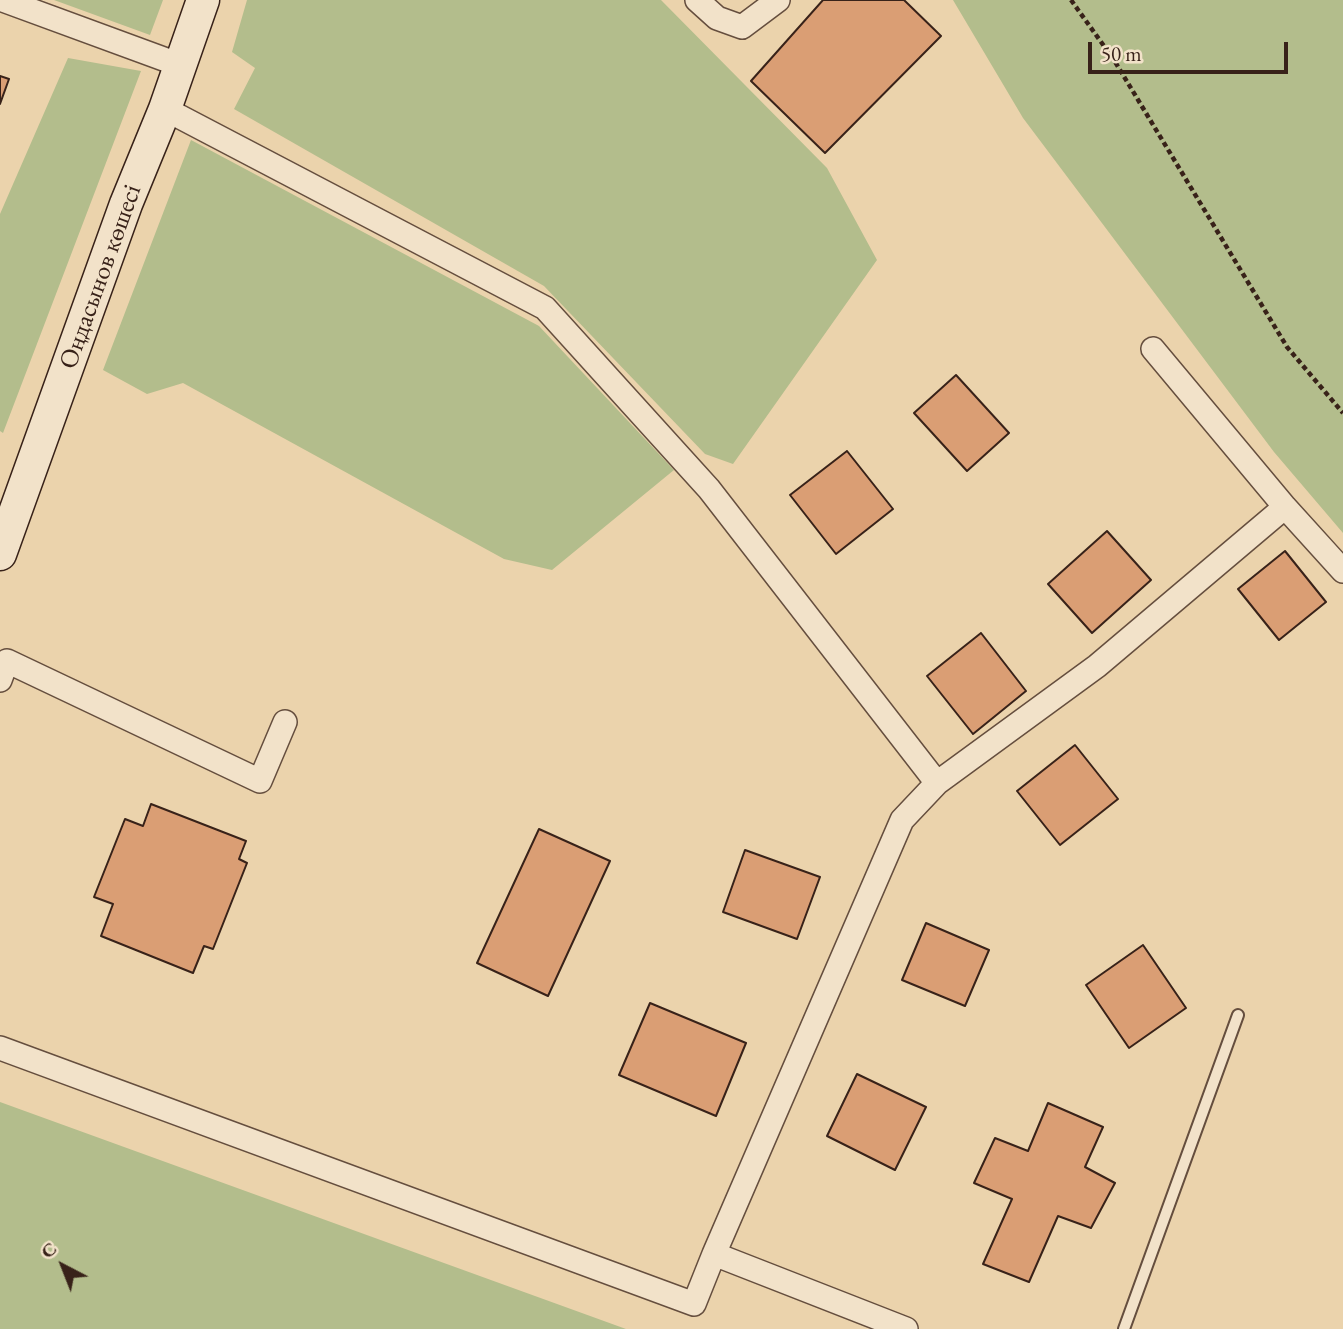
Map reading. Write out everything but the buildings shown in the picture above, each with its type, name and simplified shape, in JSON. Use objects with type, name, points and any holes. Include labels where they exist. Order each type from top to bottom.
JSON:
[{"type":"street","points":[[3,0],[180,65]]},
{"type":"street","name":"Оңдасынов көшесі","points":[[0,554],[126,204],[165,109],[203,0]]},
{"type":"street","points":[[697,0],[717,18],[742,27],[778,0]]},
{"type":"street","points":[[165,109],[545,308],[709,489],[937,783]]},
{"type":"street","points":[[1153,349],[1285,507],[1343,571]]},
{"type":"street","points":[[0,1048],[694,1304],[713,1254],[902,820],[937,783],[1097,666],[1285,507]]},
{"type":"street","points":[[0,680],[8,662],[260,781],[285,722]]},
{"type":"street","points":[[713,1254],[906,1329]]},
{"type":"lane","points":[[1124,1329],[1238,1015]]},
{"type":"path","points":[[1071,0],[1114,60],[1287,347],[1343,413]]},
{"type":"green space","points":[[54,0],[163,0],[150,35]]},
{"type":"green space","points":[[247,0],[661,0],[827,168],[877,260],[733,464],[705,454],[544,286],[234,109],[255,68],[232,52]]},
{"type":"green space","points":[[953,0],[1343,0],[1343,533],[1274,452],[1023,118]]},
{"type":"green space","points":[[68,58],[141,71],[3,433],[0,431],[0,214]]},
{"type":"green space","points":[[191,140],[539,326],[674,470],[552,570],[504,559],[183,383],[147,394],[103,370]]},
{"type":"green space","points":[[0,1102],[626,1329],[0,1329]]}]
